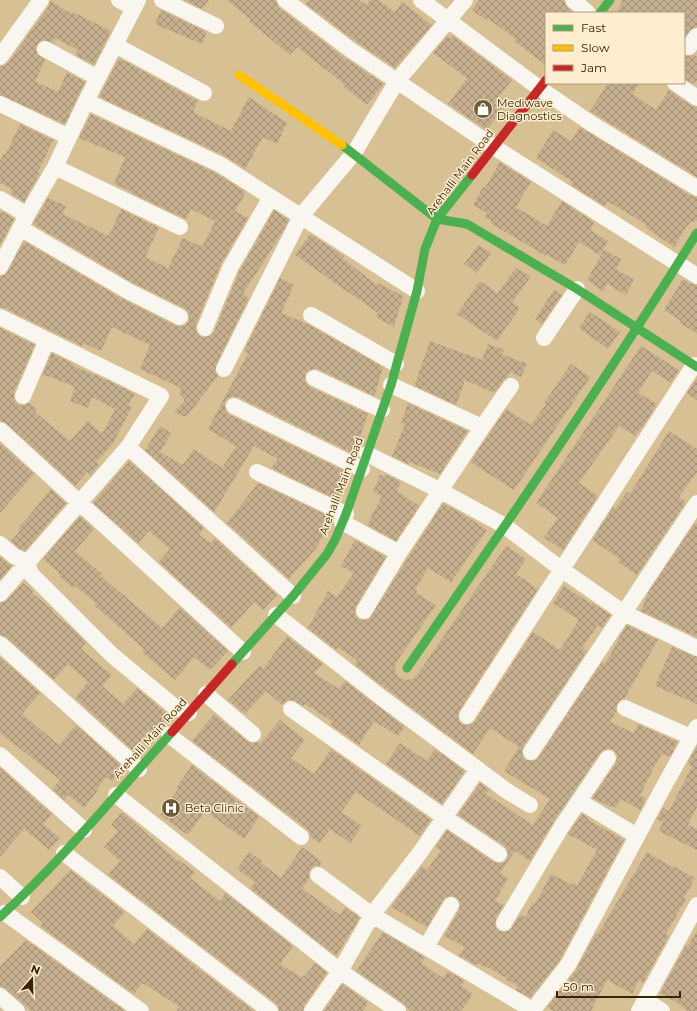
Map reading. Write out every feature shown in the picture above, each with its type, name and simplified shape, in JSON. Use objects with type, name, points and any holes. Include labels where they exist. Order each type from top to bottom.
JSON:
[{"type":"street","points":[[0,57],[41,0]]},
{"type":"street","points":[[0,267],[55,167],[86,100],[136,4],[119,0]]},
{"type":"street","points":[[162,0],[216,26]]},
{"type":"street","points":[[285,0],[348,48],[494,147],[697,276]]},
{"type":"street","points":[[421,0],[543,84],[592,124],[697,188]]},
{"type":"street","points":[[224,369],[301,216],[354,153],[397,81],[465,0]]},
{"type":"street","points":[[573,0],[587,12]]},
{"type":"street","points":[[601,12],[610,0]]},
{"type":"street","points":[[115,45],[204,93]]},
{"type":"street","points":[[45,49],[98,78]]},
{"type":"street","points":[[239,75],[354,153],[437,219],[467,224],[577,289],[695,366],[561,569],[467,716]]},
{"type":"street","name":"Arehalli Main Road","points":[[3,915],[64,853],[293,596],[327,554],[344,518],[391,385],[417,291],[425,249],[437,219],[543,84]]},
{"type":"street","points":[[676,84],[697,98]]},
{"type":"street","points":[[86,100],[221,165],[417,291]]},
{"type":"street","points":[[0,104],[69,137]]},
{"type":"street","points":[[55,167],[180,228]]},
{"type":"street","points":[[205,328],[230,268],[271,196]]},
{"type":"street","points":[[0,199],[24,222],[128,291],[180,317]]},
{"type":"street","points":[[407,668],[505,526],[637,329],[697,233]]},
{"type":"street","points":[[544,338],[577,289]]},
{"type":"street","points":[[311,315],[396,364]]},
{"type":"street","points":[[0,317],[161,396],[128,447],[0,594]]},
{"type":"street","points":[[23,396],[47,340]]},
{"type":"street","points":[[314,378],[382,410]]},
{"type":"street","points":[[391,385],[482,427]]},
{"type":"street","points":[[364,611],[399,553],[482,427],[511,386]]},
{"type":"street","points":[[234,406],[364,461],[441,491],[505,526],[561,569],[624,613],[697,648]]},
{"type":"street","points":[[0,430],[243,652]]},
{"type":"street","points":[[128,447],[293,596]]},
{"type":"street","points":[[257,472],[344,518],[399,553]]},
{"type":"street","points":[[531,752],[697,503]]},
{"type":"street","points":[[0,544],[14,556],[28,562],[32,574],[112,655],[176,708],[189,713]]},
{"type":"street","points":[[276,615],[382,698],[507,791],[530,806]]},
{"type":"street","points":[[0,644],[139,769]]},
{"type":"street","points":[[206,694],[253,734]]},
{"type":"street","points":[[318,875],[372,915],[533,1011],[568,965],[694,732],[625,708]]},
{"type":"street","points":[[291,709],[499,854]]},
{"type":"street","points":[[169,735],[301,837]]},
{"type":"street","points":[[0,755],[84,830]]},
{"type":"street","points":[[504,923],[562,826],[608,758]]},
{"type":"street","points":[[312,1011],[340,971],[372,915],[478,769]]},
{"type":"street","points":[[116,795],[340,971],[398,1011]]},
{"type":"street","points":[[579,801],[637,836]]},
{"type":"street","points":[[64,853],[270,1011]]},
{"type":"street","points":[[0,877],[22,897]]},
{"type":"street","points":[[426,947],[450,905]]},
{"type":"street","points":[[662,1011],[642,1006],[692,929],[697,905]]},
{"type":"street","points":[[3,915],[141,1011]]},
{"type":"street","points":[[0,996],[17,1011]]},
{"type":"building","points":[[184,0],[209,0],[202,9]]},
{"type":"building","points":[[227,0],[275,0],[279,8],[342,56],[384,84],[367,105],[343,86],[344,84],[297,47],[290,55],[249,21],[251,20]]},
{"type":"building","points":[[310,0],[359,0],[366,5],[370,0],[379,0],[395,12],[402,2],[432,25],[395,68],[354,40],[306,4]]},
{"type":"building","points":[[479,0],[564,0],[567,7],[572,12],[545,12],[545,64],[514,41],[516,39],[487,18],[486,20],[472,10]]},
{"type":"building","points":[[622,0],[697,0],[697,27],[690,30],[685,37],[685,12],[617,12]]},
{"type":"building","points":[[50,1],[72,14],[73,12],[111,31],[94,65],[76,55],[78,50],[55,38],[53,43],[44,40],[40,41],[37,45],[37,54],[45,60],[35,81],[58,92],[67,72],[85,82],[65,124],[0,95],[0,66],[8,63],[49,6]]},
{"type":"building","points":[[161,10],[207,32],[202,44],[155,24]]},
{"type":"building","points":[[447,36],[451,39],[453,36],[512,80],[494,103],[502,108],[487,130],[448,104],[467,78],[433,53]]},
{"type":"building","points":[[685,55],[694,55],[697,57],[697,80],[693,84],[685,79]]},
{"type":"building","points":[[119,58],[198,101],[193,112],[231,131],[249,97],[287,123],[277,144],[263,137],[245,169],[225,156],[99,97]]},
{"type":"building","points":[[607,84],[639,84],[632,94],[656,110],[669,90],[692,106],[697,107],[697,177],[590,111]]},
{"type":"building","points":[[91,114],[216,173],[246,192],[235,211],[248,218],[221,264],[196,324],[197,333],[201,337],[207,337],[214,332],[239,272],[274,210],[289,220],[243,294],[249,298],[216,365],[215,370],[218,376],[187,416],[174,412],[185,400],[179,394],[181,388],[140,369],[150,345],[112,327],[101,351],[83,343],[82,346],[4,308],[0,308],[0,276],[5,275],[8,271],[24,241],[123,299],[176,326],[185,325],[189,321],[188,312],[184,308],[133,283],[33,224],[48,198],[66,206],[62,214],[109,236],[121,209],[159,228],[145,257],[168,268],[183,238],[202,247],[215,221],[191,209],[186,219],[114,184],[125,157],[79,138]]},
{"type":"building","points":[[20,124],[53,140],[38,172],[40,173],[24,202],[11,194],[12,189],[0,183],[0,161],[4,153],[6,154]]},
{"type":"building","points":[[580,127],[692,196],[697,197],[697,221],[691,222],[687,226],[674,247],[645,227],[647,225],[607,201],[604,206],[571,185],[573,182],[536,158],[553,130],[571,141]]},
{"type":"building","points":[[500,162],[531,182],[516,207],[547,226],[562,201],[594,222],[590,230],[608,241],[600,255],[579,242],[565,265],[547,255],[546,256],[490,223],[492,221],[485,217],[487,213],[473,205]]},
{"type":"building","points":[[2,211],[14,219],[0,246],[0,214]]},
{"type":"building","points":[[310,234],[344,256],[342,258],[377,285],[378,283],[403,296],[394,327],[376,317],[378,313],[295,255]]},
{"type":"building","points":[[478,245],[491,253],[477,273],[464,264]]},
{"type":"building","points":[[604,250],[621,259],[616,269],[634,280],[626,295],[607,284],[603,291],[587,280]]},
{"type":"building","points":[[516,268],[531,276],[512,303],[520,308],[497,341],[457,314],[480,281],[498,293]]},
{"type":"building","points":[[280,278],[294,285],[281,313],[308,324],[383,367],[374,396],[318,369],[309,370],[305,374],[306,383],[310,387],[368,414],[354,454],[238,397],[228,398],[225,402],[225,407],[226,412],[230,415],[345,471],[338,484],[342,487],[338,500],[271,468],[278,459],[254,446],[214,512],[145,450],[160,426],[171,433],[160,452],[183,465],[194,449],[222,468],[236,446],[208,429],[248,353],[244,351]]},
{"type":"building","points":[[683,279],[697,285],[697,334],[664,310]]},
{"type":"building","points":[[554,290],[562,295],[542,324],[535,319]]},
{"type":"building","points":[[590,312],[620,332],[608,349],[579,328]]},
{"type":"building","points":[[0,328],[35,345],[14,392],[15,401],[19,405],[29,403],[37,409],[35,412],[70,441],[88,421],[102,434],[115,409],[92,397],[88,408],[70,401],[75,387],[45,375],[44,377],[42,376],[52,353],[74,364],[73,366],[110,381],[135,394],[128,405],[132,407],[112,445],[96,462],[99,465],[91,475],[87,472],[75,486],[6,423],[0,421]]},
{"type":"building","points":[[430,341],[482,360],[488,344],[504,350],[502,354],[527,364],[521,377],[510,372],[508,377],[494,393],[465,380],[456,405],[415,386]]},
{"type":"building","points":[[641,346],[679,370],[671,383],[652,371],[638,393],[657,404],[644,425],[635,436],[619,426],[579,483],[598,496],[563,550],[544,538],[558,518],[536,503]]},
{"type":"building","points":[[571,364],[590,377],[514,490],[470,462],[506,409],[531,425]]},
{"type":"building","points":[[697,379],[697,400],[687,393]]},
{"type":"building","points":[[408,403],[468,431],[440,474],[409,462],[408,464],[392,456],[405,424],[401,423]]},
{"type":"building","points":[[669,431],[697,449],[697,472],[679,497],[686,502],[637,575],[618,562],[620,559],[592,540],[613,507],[615,509],[627,492],[630,494]]},
{"type":"building","points":[[0,443],[34,474],[0,513]]},
{"type":"building","points":[[130,461],[204,528],[199,535],[211,543],[215,538],[277,595],[263,610],[254,602],[231,628],[159,562],[170,549],[149,531],[138,543],[93,503]]},
{"type":"building","points":[[385,474],[401,482],[397,491],[419,506],[396,541],[367,525],[382,496],[373,492],[380,475],[384,476]]},
{"type":"building","points":[[258,483],[331,517],[317,547],[289,579],[227,523]]},
{"type":"building","points":[[51,489],[66,503],[25,551],[11,541],[20,531],[18,529]]},
{"type":"building","points":[[443,503],[487,530],[451,582],[428,568],[415,589],[417,590],[416,593],[436,605],[397,661],[395,667],[396,674],[400,678],[406,680],[413,679],[417,675],[506,546],[526,559],[516,574],[538,589],[459,711],[459,721],[462,724],[467,725],[472,724],[475,721],[533,632],[560,650],[579,620],[553,603],[564,586],[611,615],[602,628],[598,625],[582,648],[587,651],[523,747],[523,757],[526,760],[531,761],[536,760],[539,757],[602,662],[605,664],[627,625],[658,640],[624,699],[620,700],[617,704],[616,711],[610,722],[634,733],[638,724],[678,742],[670,757],[662,753],[640,795],[646,799],[640,810],[621,799],[616,807],[611,807],[592,798],[616,763],[617,759],[617,754],[614,750],[604,750],[600,753],[554,821],[530,861],[515,851],[500,873],[508,878],[495,901],[504,905],[496,918],[495,923],[496,928],[499,931],[504,932],[509,931],[512,928],[520,914],[525,917],[533,903],[535,904],[551,874],[577,886],[597,850],[568,834],[582,814],[589,818],[588,820],[624,840],[560,960],[530,998],[516,990],[518,986],[507,980],[507,978],[485,966],[477,963],[476,965],[459,956],[465,947],[444,936],[459,910],[459,900],[456,897],[446,897],[443,900],[427,927],[391,907],[422,866],[427,870],[441,850],[436,847],[447,830],[494,862],[503,863],[507,860],[508,854],[505,846],[458,815],[480,783],[489,789],[486,794],[533,825],[550,799],[504,771],[519,747],[490,728],[473,754],[355,665],[357,660],[338,647],[336,650],[308,628],[328,591],[337,597],[354,573],[341,566],[355,540],[386,557],[356,606],[356,616],[359,619],[369,619]]},
{"type":"building","points":[[80,516],[94,529],[75,551],[102,574],[101,576],[162,628],[180,607],[228,651],[210,670],[194,657],[175,680],[142,652],[144,649],[94,605],[96,603],[75,586],[73,588],[43,559]]},
{"type":"building","points":[[695,523],[697,524],[697,637],[641,611],[649,591]]},
{"type":"building","points":[[0,557],[12,566],[0,580]]},
{"type":"building","points":[[23,583],[33,591],[32,593],[53,610],[52,612],[71,627],[86,642],[81,649],[112,675],[102,686],[123,704],[137,688],[170,716],[154,734],[149,730],[132,750],[75,698],[88,682],[68,664],[54,680],[6,637],[0,635],[0,603],[7,600]]},
{"type":"building","points":[[287,636],[323,664],[314,673],[339,689],[345,681],[405,727],[398,736],[374,721],[359,745],[331,725],[333,722],[305,704],[303,706],[291,700],[282,705],[266,691],[245,714],[228,700],[259,666],[263,669]]},
{"type":"building","points":[[672,647],[697,657],[697,704],[655,686]]},
{"type":"building","points":[[0,657],[40,693],[22,714],[59,745],[76,725],[123,767],[112,781],[106,777],[84,808],[68,795],[64,800],[53,789],[60,780],[0,733]]},
{"type":"building","points":[[214,714],[247,741],[252,743],[258,742],[260,744],[280,720],[305,740],[291,758],[314,774],[331,749],[431,820],[420,836],[356,792],[341,812],[362,826],[350,843],[330,829],[319,843],[310,837],[310,833],[307,829],[192,741]]},
{"type":"building","points":[[400,743],[427,761],[435,749],[465,771],[442,804],[386,764]]},
{"type":"building","points":[[697,746],[697,807],[688,825],[697,829],[697,850],[659,831],[663,822],[657,819],[663,808],[669,811],[692,766],[687,764]]},
{"type":"building","points":[[192,765],[259,817],[244,839],[205,811],[188,835],[160,815]]},
{"type":"building","points":[[0,768],[52,814],[43,824],[60,838],[49,850],[24,829],[0,857]]},
{"type":"building","points":[[122,812],[178,861],[179,860],[195,872],[190,878],[220,901],[226,893],[293,946],[280,964],[302,978],[315,963],[327,973],[304,1006],[303,1011],[279,1011],[279,1007],[276,1003],[108,875],[120,861],[104,847],[118,831],[111,825]]},
{"type":"building","points":[[302,847],[322,861],[319,866],[314,866],[310,870],[309,879],[302,889],[340,915],[345,907],[360,918],[336,956],[250,888],[255,882],[237,869],[249,852],[262,861],[261,863],[281,878]]},
{"type":"building","points":[[647,852],[672,867],[673,866],[695,878],[684,898],[686,899],[666,934],[669,936],[643,983],[639,980],[632,994],[607,980],[591,1011],[553,1011],[547,1007],[576,970],[596,933],[598,934]]},
{"type":"building","points":[[70,870],[125,912],[113,926],[134,944],[147,929],[254,1011],[176,1011],[179,1006],[142,983],[134,994],[40,926],[43,923],[31,912]]},
{"type":"building","points":[[697,931],[697,1011],[688,1011],[660,993],[686,945],[688,946]]},
{"type":"building","points":[[383,932],[425,957],[421,963],[443,978],[448,971],[465,981],[461,986],[473,994],[461,1011],[411,1011],[403,1003],[356,971]]},
{"type":"building","points":[[26,940],[124,1010],[31,1011],[0,985],[0,966]]},
{"type":"building","points":[[342,984],[368,1002],[363,1011],[324,1011]]},
{"type":"traffic: fast","points":[[601,12],[610,0]]},
{"type":"traffic: fast","points":[[342,145],[437,219],[467,224],[577,289],[697,367]]},
{"type":"traffic: fast","points":[[232,664],[293,596],[327,554],[335,540],[346,514],[391,385],[417,291],[425,249],[437,219],[472,175]]},
{"type":"traffic: fast","points":[[407,668],[591,398],[697,233]]},
{"type":"traffic: fast","points":[[0,917],[67,850],[172,732]]},
{"type":"traffic: slow","points":[[239,75],[342,145]]},
{"type":"traffic: jam","points":[[472,175],[545,81]]},
{"type":"traffic: jam","points":[[172,732],[232,664]]},
{"type":"place","name":"Mediwave Diagnostics","points":[[483,109]]},
{"type":"place","name":"Beta Clinic","points":[[171,808]]}]
